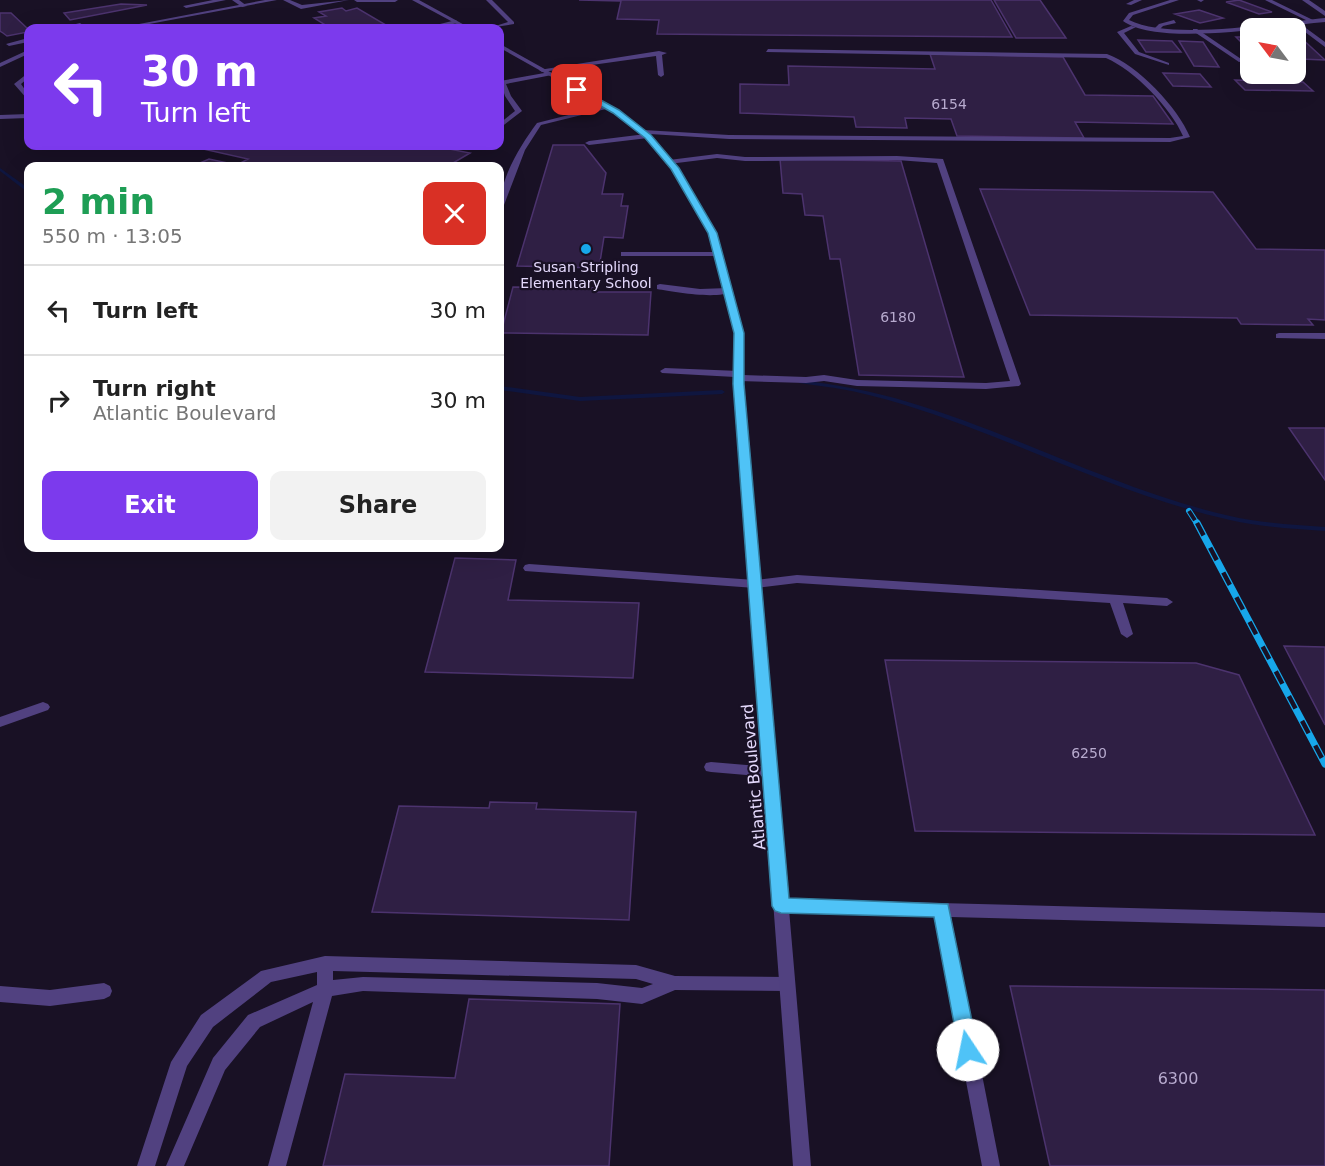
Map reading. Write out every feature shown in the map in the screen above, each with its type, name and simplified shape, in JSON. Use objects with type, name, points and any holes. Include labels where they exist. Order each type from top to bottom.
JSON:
[{"type":"street","points":[[186,6],[223,0]]},
{"type":"street","points":[[235,0],[244,6]]},
{"type":"street","points":[[143,24],[274,0]]},
{"type":"street","points":[[286,0],[301,7],[346,0]]},
{"type":"street","points":[[357,0],[395,0]]},
{"type":"street","points":[[415,0],[460,24]]},
{"type":"street","points":[[489,0],[512,24],[504,26]]},
{"type":"street","points":[[1129,3],[1138,0]]},
{"type":"street","points":[[1133,27],[1126,21],[1131,14],[1176,0]]},
{"type":"street","points":[[1268,0],[1312,21]]},
{"type":"street","points":[[1305,0],[1325,14]]},
{"type":"street","points":[[1306,21],[1325,20]]},
{"type":"street","points":[[446,24],[456,22]]},
{"type":"street","points":[[1156,30],[1161,25],[1174,22]]},
{"type":"street","points":[[1167,64],[1137,53],[1120,32],[1133,27],[1156,30],[1195,30],[1240,26]]},
{"type":"street","points":[[1195,30],[1240,60]]},
{"type":"street","points":[[1306,30],[1325,45]]},
{"type":"street","points":[[9,44],[24,41]]},
{"type":"street","name":"Atlantic Boulevard","points":[[504,48],[542,70],[552,73],[608,107],[645,134],[669,162],[712,233],[728,291],[739,333],[739,379],[802,1166]]},
{"type":"street","points":[[589,143],[645,134],[1027,140],[1170,140],[1187,137],[1145,83],[1121,61],[1107,56],[768,51]]},
{"type":"street","points":[[542,70],[662,53],[661,75]]},
{"type":"street","points":[[0,64],[24,54]]},
{"type":"street","points":[[504,82],[552,73]]},
{"type":"street","points":[[24,78],[16,84],[24,93]]},
{"type":"street","points":[[504,89],[519,111],[504,123]]},
{"type":"street","points":[[504,194],[521,150],[539,124],[608,107]]},
{"type":"street","points":[[0,117],[24,116]]},
{"type":"street","points":[[665,371],[739,379],[824,378],[857,383],[1016,384],[940,161],[885,158],[745,159],[717,156],[669,162]]},
{"type":"street","points":[[504,178],[510,178]]},
{"type":"street","points":[[624,254],[718,254]]},
{"type":"street","points":[[660,287],[700,292],[728,291]]},
{"type":"street","points":[[1279,336],[1325,336]]},
{"type":"street","points":[[529,568],[755,584],[796,579],[1167,602]]},
{"type":"street","points":[[1115,599],[1127,634]]},
{"type":"street","points":[[0,722],[43,707]]},
{"type":"street","points":[[711,767],[770,772]]},
{"type":"street","points":[[781,906],[1325,920]]},
{"type":"street","points":[[942,910],[991,1166]]},
{"type":"street","points":[[146,1166],[180,1062],[207,1021],[267,976],[325,963],[636,972],[675,983],[787,984]]},
{"type":"street","points":[[277,1166],[325,989],[325,963]]},
{"type":"street","points":[[175,1166],[219,1064],[254,1021],[325,989],[363,984],[597,991],[642,996],[675,983]]},
{"type":"street","points":[[0,994],[50,998],[104,991]]},
{"type":"building","points":[[579,0],[991,0],[1012,37],[657,34],[659,20],[617,19],[621,1]]},
{"type":"building","points":[[994,0],[1040,0],[1066,38],[1016,38]]},
{"type":"building","points":[[1239,0],[1272,12],[1259,14],[1226,2]]},
{"type":"building","points":[[121,4],[147,5],[70,20],[64,13]]},
{"type":"building","points":[[342,8],[346,11],[357,8],[384,24],[324,24],[314,18],[326,16],[319,12]]},
{"type":"building","points":[[1199,10],[1223,18],[1200,23],[1175,14]]},
{"type":"building","points":[[0,13],[11,13],[24,25],[24,33],[7,36],[0,31]]},
{"type":"building","points":[[1138,40],[1172,41],[1181,52],[1146,52]]},
{"type":"building","points":[[1179,41],[1203,42],[1219,67],[1194,66]]},
{"type":"building","points":[[1306,42],[1325,60],[1306,59]]},
{"type":"building","points":[[930,54],[1063,57],[1085,95],[1153,96],[1173,124],[1075,122],[1084,138],[957,136],[951,119],[905,118],[907,128],[856,127],[854,117],[740,113],[740,84],[789,85],[788,66],[935,69]]},
{"type":"building","points":[[1163,73],[1200,74],[1211,87],[1173,86]]},
{"type":"building","points":[[1235,80],[1240,80],[1240,84],[1305,84],[1313,91],[1245,90]]},
{"type":"building","points":[[553,145],[584,145],[606,173],[602,194],[623,194],[621,206],[628,206],[623,238],[604,237],[599,268],[517,266]]},
{"type":"building","points":[[208,150],[455,150],[470,153],[455,162],[242,162],[248,159]]},
{"type":"building","points":[[209,159],[223,162],[202,162]]},
{"type":"building","points":[[780,159],[901,161],[964,377],[859,375],[840,259],[830,259],[823,216],[805,215],[802,194],[783,193]]},
{"type":"building","points":[[980,189],[1213,192],[1256,249],[1325,250],[1325,320],[1308,319],[1313,325],[1241,324],[1237,318],[1030,315]]},
{"type":"building","points":[[513,287],[595,288],[594,292],[651,292],[648,335],[504,333],[504,322]]},
{"type":"building","points":[[1289,428],[1325,428],[1325,480]]},
{"type":"building","points":[[455,558],[516,560],[508,600],[639,603],[633,678],[425,672]]},
{"type":"building","points":[[1284,646],[1325,647],[1325,725]]},
{"type":"building","points":[[885,660],[1196,663],[1239,675],[1315,835],[915,831]]},
{"type":"building","points":[[490,802],[537,803],[536,809],[636,812],[629,920],[372,912],[399,806],[489,808]]},
{"type":"building","points":[[1010,986],[1325,990],[1325,1166],[1050,1166]]},
{"type":"building","points":[[469,999],[620,1004],[609,1166],[323,1166],[345,1074],[455,1078]]},
{"type":"waterway","points":[[0,169],[24,187]]},
{"type":"waterway","points":[[801,382],[872,394],[940,414],[1190,508],[1253,522],[1325,529]]},
{"type":"waterway","points":[[504,389],[580,399],[722,392]]},
{"type":"railway","points":[[1189,511],[1198,525]]},
{"type":"railway","points":[[1197,523],[1325,764]]},
{"type":"place","name":"Susan Stripling Elementary School","points":[[586,249]]},
{"type":"route","points":[[577,90],[616,111],[648,136],[674,168],[712,233],[739,333],[739,384],[781,906],[942,910],[968,1050]]}]
